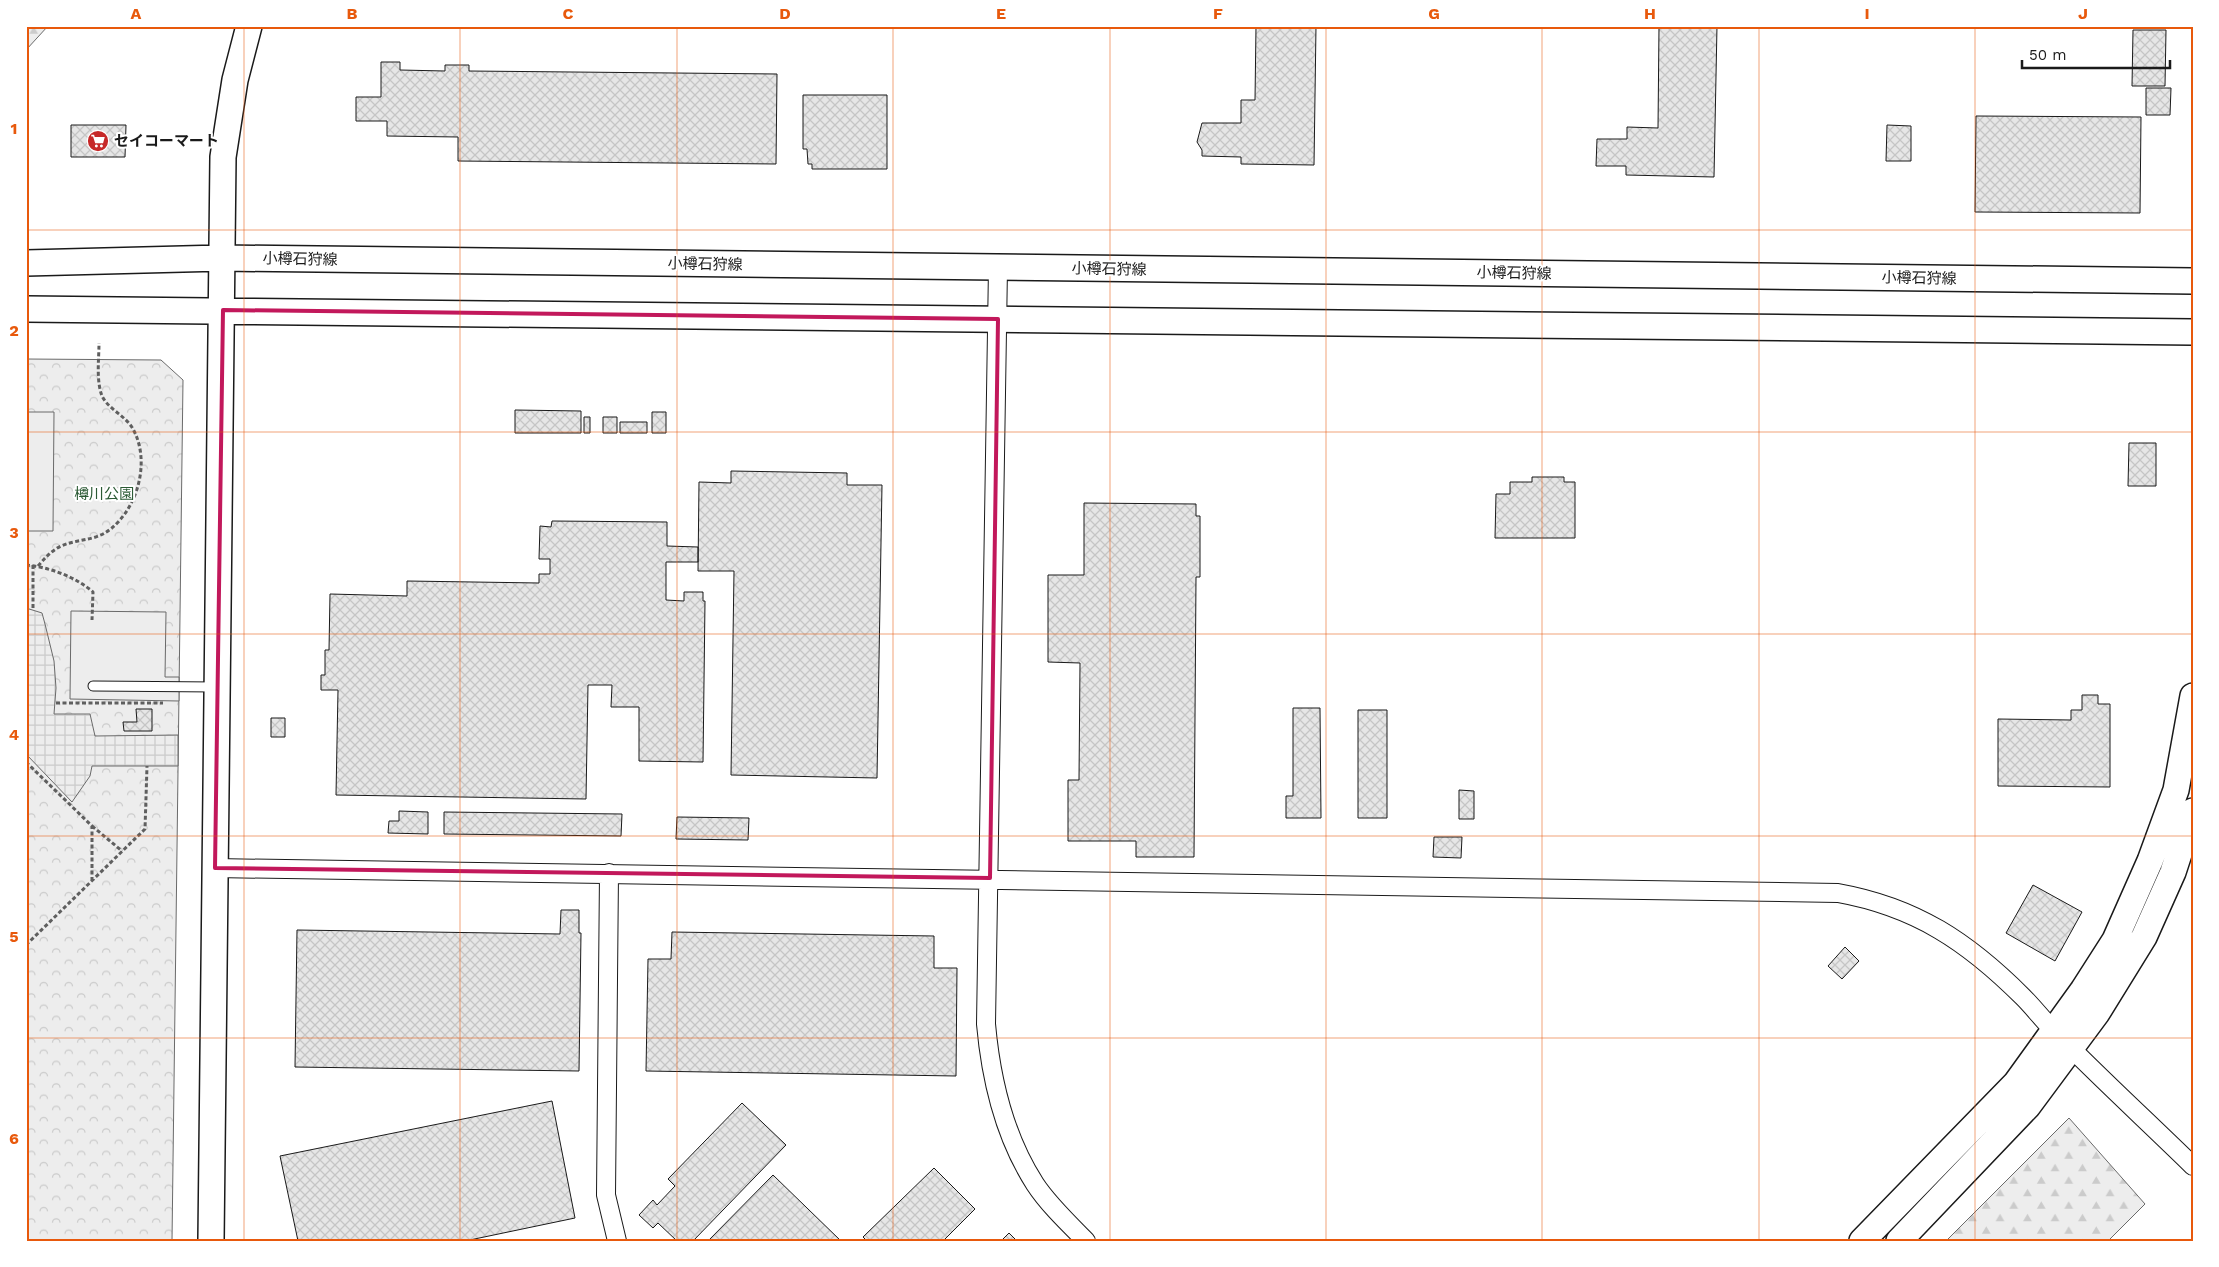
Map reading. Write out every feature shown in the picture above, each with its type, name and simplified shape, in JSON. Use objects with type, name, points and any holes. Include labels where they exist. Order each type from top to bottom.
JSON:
[{"type":"main road","points":[[211,1241],[223,310],[223,157],[235,80],[249,26]]},
{"type":"main road","name":"小樽石狩線","points":[[26,263],[222,258],[2193,281]]},
{"type":"main road","points":[[26,309],[2193,332]]},
{"type":"main road","points":[[1899,1241],[2028,1106],[2115,940],[2150,861],[2176,790],[2193,696]]},
{"type":"main road","points":[[1862,1241],[2016,1083],[2063,1039],[2097,1013],[2144,937],[2172,872],[2193,810]]},
{"type":"street","points":[[998,267],[990,878],[986,1024],[990,1065],[999,1103],[1016,1148],[1035,1185],[1086,1241]]},
{"type":"street","points":[[215,868],[990,878],[1838,893],[1873,899],[1909,912],[1947,934],[1992,968],[2193,1166]]},
{"type":"street","points":[[609,873],[606,1195],[617,1241]]},
{"type":"lane","points":[[93,686],[217,687]]},
{"type":"path","points":[[33,610],[36,566],[48,554],[62,546],[91,540],[106,532],[118,522],[137,493],[140,471],[139,449],[133,429],[103,398],[99,388],[100,343]]},
{"type":"path","points":[[26,565],[36,566],[82,583],[92,592],[92,620]]},
{"type":"path","points":[[56,703],[163,703]]},
{"type":"path","points":[[26,762],[92,826],[122,851]]},
{"type":"path","points":[[26,945],[145,829],[147,766]]},
{"type":"path","points":[[92,826],[92,880]]},
{"type":"highlighted area","points":[[223,310],[998,319],[990,878],[215,868]]},
{"type":"green space","points":[[26,26],[48,26],[26,50]]},
{"type":"green space","name":"樽川公園","points":[[26,359],[161,360],[183,380],[172,1241],[26,1241]]},
{"type":"green space","points":[[2069,1118],[2145,1204],[2108,1241],[1946,1241]]},
{"type":"shaded area","points":[[26,412],[54,412],[53,531],[26,531]]},
{"type":"shaded area","points":[[26,608],[42,613],[45,624],[54,661],[56,688],[54,714],[90,714],[95,736],[178,735],[178,766],[92,766],[90,776],[72,802],[26,754]]},
{"type":"shaded area","points":[[71,611],[166,612],[165,677],[179,677],[179,701],[70,699]]},
{"type":"building","points":[[1256,26],[1316,26],[1314,165],[1241,164],[1241,157],[1202,156],[1202,150],[1197,142],[1202,123],[1241,123],[1241,100],[1255,100]]},
{"type":"building","points":[[1659,26],[1717,26],[1714,177],[1626,175],[1626,166],[1596,166],[1597,139],[1627,139],[1627,127],[1658,128]]},
{"type":"building","points":[[2133,30],[2166,30],[2165,86],[2132,86]]},
{"type":"building","points":[[381,62],[400,62],[400,70],[445,71],[445,65],[469,65],[469,71],[777,74],[776,164],[458,161],[458,137],[387,136],[387,121],[356,121],[356,97],[381,97]]},
{"type":"building","points":[[2146,88],[2171,88],[2170,115],[2146,115]]},
{"type":"building","points":[[803,95],[887,95],[887,169],[812,169],[812,164],[808,164],[807,149],[803,149]]},
{"type":"building","points":[[1976,116],[2141,117],[2140,213],[1975,212]]},
{"type":"building","name":"セイコーマート","points":[[71,125],[126,125],[125,157],[71,157]]},
{"type":"building","points":[[1887,125],[1911,126],[1911,161],[1886,161]]},
{"type":"building","points":[[515,410],[581,411],[581,433],[515,433]]},
{"type":"building","points":[[652,412],[666,412],[666,433],[652,433]]},
{"type":"building","points":[[584,417],[590,417],[590,433],[584,433]]},
{"type":"building","points":[[603,417],[617,417],[617,433],[603,433]]},
{"type":"building","points":[[620,422],[647,422],[647,433],[620,433]]},
{"type":"building","points":[[2129,443],[2156,443],[2156,486],[2128,486]]},
{"type":"building","points":[[731,471],[847,473],[847,485],[882,485],[877,778],[731,775],[734,571],[698,571],[699,482],[731,483]]},
{"type":"building","points":[[1532,477],[1564,477],[1564,482],[1575,482],[1575,538],[1495,538],[1496,494],[1510,494],[1510,482],[1532,482]]},
{"type":"building","points":[[1084,503],[1196,504],[1196,516],[1200,516],[1200,577],[1196,577],[1194,857],[1136,857],[1136,841],[1068,841],[1068,780],[1079,780],[1080,663],[1048,662],[1048,575],[1084,575]]},
{"type":"building","points":[[552,521],[667,522],[667,546],[698,547],[698,562],[666,562],[666,600],[684,601],[684,592],[703,592],[703,601],[705,601],[703,762],[639,761],[639,707],[611,707],[612,685],[588,685],[586,799],[336,795],[338,690],[321,690],[321,675],[325,675],[325,650],[329,650],[330,594],[407,596],[407,581],[539,583],[539,574],[550,574],[550,559],[539,559],[540,526],[551,527]]},
{"type":"building","points":[[2082,695],[2098,695],[2098,704],[2110,704],[2110,787],[1998,786],[1998,719],[2071,720],[2071,710],[2082,710]]},
{"type":"building","points":[[1293,708],[1320,708],[1321,818],[1286,818],[1286,796],[1293,796]]},
{"type":"building","points":[[136,709],[152,709],[152,731],[124,731],[123,722],[137,722]]},
{"type":"building","points":[[1358,710],[1387,710],[1387,818],[1358,818]]},
{"type":"building","points":[[271,718],[285,718],[285,737],[271,737]]},
{"type":"building","points":[[1459,790],[1474,791],[1474,819],[1459,819]]},
{"type":"building","points":[[399,811],[428,812],[428,834],[388,833],[389,821],[399,821]]},
{"type":"building","points":[[444,812],[622,814],[621,836],[444,834]]},
{"type":"building","points":[[677,817],[749,818],[748,840],[676,839]]},
{"type":"building","points":[[1434,837],[1462,837],[1461,858],[1433,857]]},
{"type":"building","points":[[2033,885],[2082,912],[2055,961],[2006,933]]},
{"type":"building","points":[[561,910],[579,910],[579,933],[581,933],[579,1071],[295,1067],[297,930],[560,934]]},
{"type":"building","points":[[672,932],[934,936],[934,968],[957,968],[956,1076],[646,1071],[648,959],[671,959]]},
{"type":"building","points":[[1845,947],[1859,961],[1842,979],[1828,966]]},
{"type":"building","points":[[552,1101],[575,1218],[465,1241],[298,1241],[280,1156]]},
{"type":"building","points":[[742,1103],[786,1145],[693,1241],[677,1241],[658,1223],[653,1228],[639,1215],[653,1200],[657,1205],[675,1186],[668,1179]]},
{"type":"building","points":[[934,1168],[975,1209],[943,1241],[867,1241],[863,1237]]},
{"type":"building","points":[[773,1175],[841,1241],[708,1241]]},
{"type":"building","points":[[1009,1233],[1017,1241],[1001,1241]]},
{"type":"place","name":"セイコーマート","points":[[98,141]]}]
